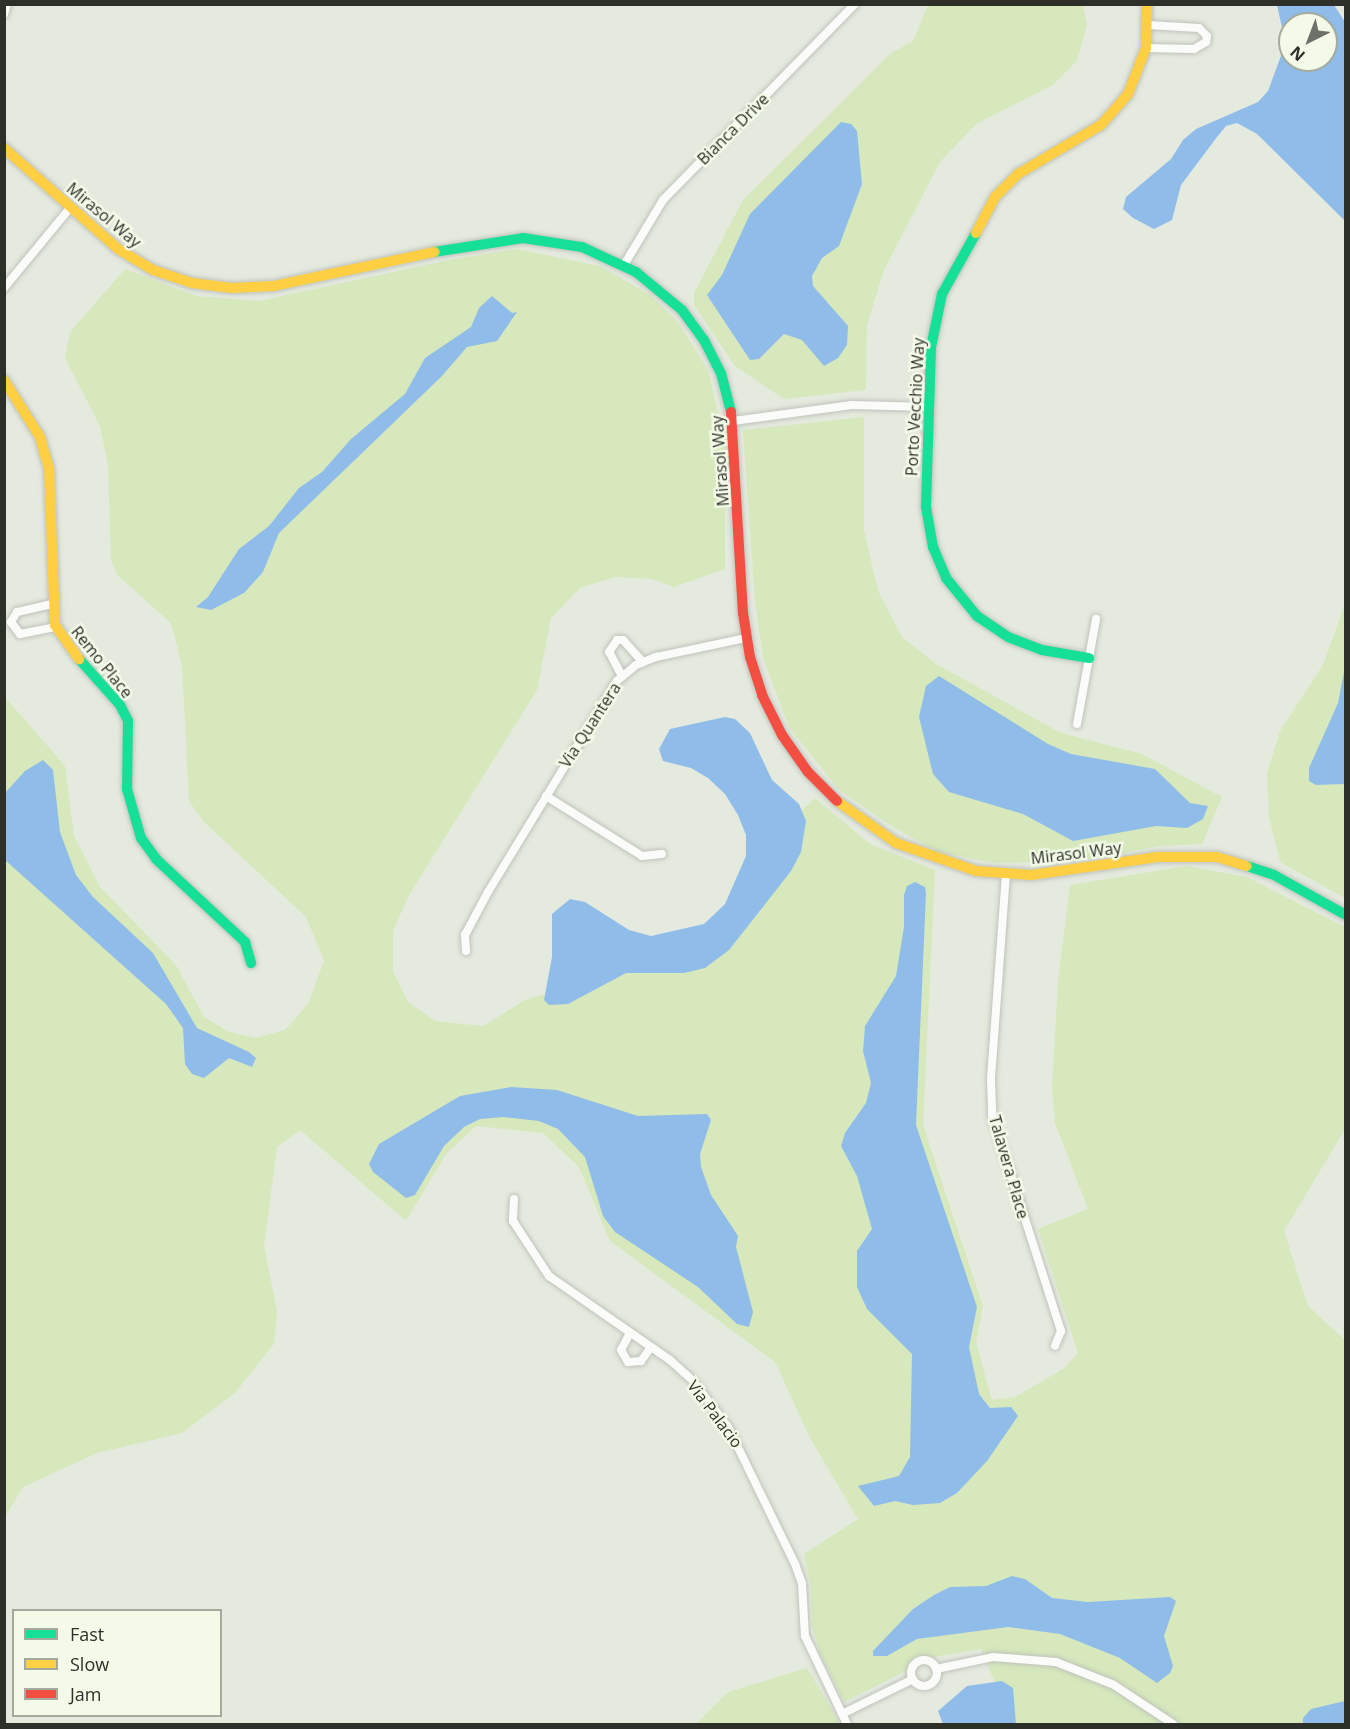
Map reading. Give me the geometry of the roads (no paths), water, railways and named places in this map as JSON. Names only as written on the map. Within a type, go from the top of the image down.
[{"type":"street","points":[[4,14],[7,4]]},
{"type":"street","name":"Bianca Drive","points":[[624,265],[663,200],[855,4]]},
{"type":"street","name":"Porto Vecchio Way","points":[[1089,658],[1042,650],[1008,637],[977,616],[946,578],[933,548],[927,517],[931,347],[942,294],[995,197],[1018,174],[1085,137],[1115,113],[1139,74],[1146,48],[1147,4]]},
{"type":"street","points":[[1146,48],[1194,49],[1206,42],[1207,36],[1199,28],[1148,25]]},
{"type":"street","name":"Mirasol Way","points":[[4,148],[70,208],[136,261],[170,276],[214,287],[273,286],[501,239],[564,243],[624,265],[655,285],[693,325],[721,373],[733,421],[746,638],[762,695],[782,735],[808,772],[843,807],[879,834],[914,852],[957,866],[1006,874],[1055,874],[1176,855],[1217,858],[1274,874],[1346,915]]},
{"type":"street","points":[[4,288],[70,208]]},
{"type":"street","name":"Remo Place","points":[[4,380],[40,438],[49,468],[52,604],[56,627],[66,645],[120,705],[128,721],[128,789],[141,838],[156,858],[245,942],[251,963]]},
{"type":"street","points":[[733,421],[832,406],[929,407]]},
{"type":"street","points":[[52,604],[17,612],[11,622],[20,634],[56,627]]},
{"type":"street","points":[[1077,724],[1096,619]]},
{"type":"street","name":"Via Quantera","points":[[466,951],[465,935],[609,690],[622,676],[643,662],[746,638]]},
{"type":"street","points":[[622,676],[609,652],[617,640],[623,640],[643,662]]},
{"type":"street","points":[[546,796],[642,856],[662,854]]},
{"type":"street","name":"Talavera Place","points":[[1006,874],[991,1079],[992,1116],[1061,1331],[1055,1346]]},
{"type":"street","name":"Via Palacio","points":[[514,1199],[513,1221],[549,1276],[651,1347],[693,1381],[743,1451],[795,1564],[802,1583],[805,1636],[847,1725]]},
{"type":"street","points":[[630,1333],[621,1350],[628,1362],[641,1361],[651,1347]]},
{"type":"street","points":[[936,1669],[993,1657],[1056,1662],[1114,1685],[1173,1725]]},
{"type":"street","points":[[927,1661],[936,1669],[936,1677],[927,1686],[913,1679],[912,1671],[919,1662],[927,1661]]},
{"type":"street","points":[[842,1714],[913,1679]]},
{"type":"water","points":[[1277,5],[1334,5],[1345,22],[1345,221],[1257,134],[1237,123],[1226,126],[1181,185],[1172,220],[1154,229],[1133,218],[1123,209],[1126,197],[1171,159],[1183,140],[1196,129],[1258,102],[1268,91],[1278,64],[1278,72],[1338,72],[1338,12],[1279,12]]},
{"type":"water","points":[[841,122],[851,124],[857,131],[862,184],[839,246],[822,258],[812,276],[813,286],[848,326],[847,345],[838,358],[824,366],[802,340],[784,334],[759,359],[750,360],[707,295],[722,275],[750,214]]},
{"type":"water","points":[[492,296],[512,313],[517,312],[497,341],[467,347],[442,376],[279,533],[263,572],[244,593],[211,610],[196,607],[208,597],[239,549],[269,526],[299,488],[322,472],[351,439],[405,394],[425,358],[471,327],[479,308]]},
{"type":"water","points":[[1345,667],[1345,784],[1316,785],[1309,781],[1309,768],[1338,703]]},
{"type":"water","points":[[939,676],[1048,744],[1071,754],[1155,769],[1190,803],[1208,806],[1203,819],[1187,828],[1156,826],[1073,841],[1023,814],[949,792],[933,774],[919,717],[926,686]]},
{"type":"water","points":[[725,717],[735,719],[750,733],[772,780],[799,804],[806,821],[801,852],[791,871],[729,950],[705,968],[684,973],[626,973],[568,1004],[549,1005],[544,1000],[552,957],[552,914],[570,899],[585,902],[629,930],[651,936],[704,924],[725,904],[746,856],[746,835],[738,815],[725,794],[708,778],[691,768],[663,761],[659,749],[670,729]]},
{"type":"water","points":[[43,760],[53,770],[60,832],[76,875],[93,897],[153,953],[197,1028],[249,1052],[256,1058],[252,1067],[229,1058],[204,1078],[192,1074],[185,1064],[183,1028],[166,1004],[5,860],[5,793],[25,771]]},
{"type":"water","points":[[915,882],[925,887],[926,893],[916,1125],[977,1307],[969,1347],[979,1394],[990,1408],[1011,1407],[1018,1416],[987,1461],[957,1493],[940,1503],[913,1505],[895,1501],[874,1506],[858,1486],[899,1476],[910,1457],[912,1354],[867,1309],[857,1287],[857,1251],[872,1229],[857,1176],[841,1146],[845,1133],[866,1103],[871,1083],[863,1051],[865,1026],[896,976],[904,927],[904,895],[907,886]]},
{"type":"water","points":[[511,1087],[557,1090],[638,1116],[707,1114],[711,1120],[700,1154],[701,1167],[711,1195],[738,1236],[736,1247],[753,1312],[749,1327],[737,1324],[698,1287],[615,1232],[603,1216],[585,1157],[558,1129],[539,1121],[503,1117],[480,1119],[464,1127],[444,1146],[415,1195],[406,1198],[373,1172],[369,1164],[379,1144],[460,1096]]},
{"type":"water","points":[[1012,1576],[1025,1579],[1052,1598],[1088,1602],[1170,1597],[1176,1601],[1164,1636],[1173,1666],[1170,1673],[1157,1683],[1120,1658],[1060,1634],[1008,1627],[917,1639],[887,1656],[873,1656],[873,1651],[913,1609],[934,1595],[950,1587],[986,1586]]},
{"type":"water","points":[[1002,1681],[1013,1688],[1016,1724],[943,1724],[938,1711],[967,1686]]},
{"type":"water","points":[[1345,1701],[1345,1724],[1303,1724],[1303,1718],[1311,1709]]}]
